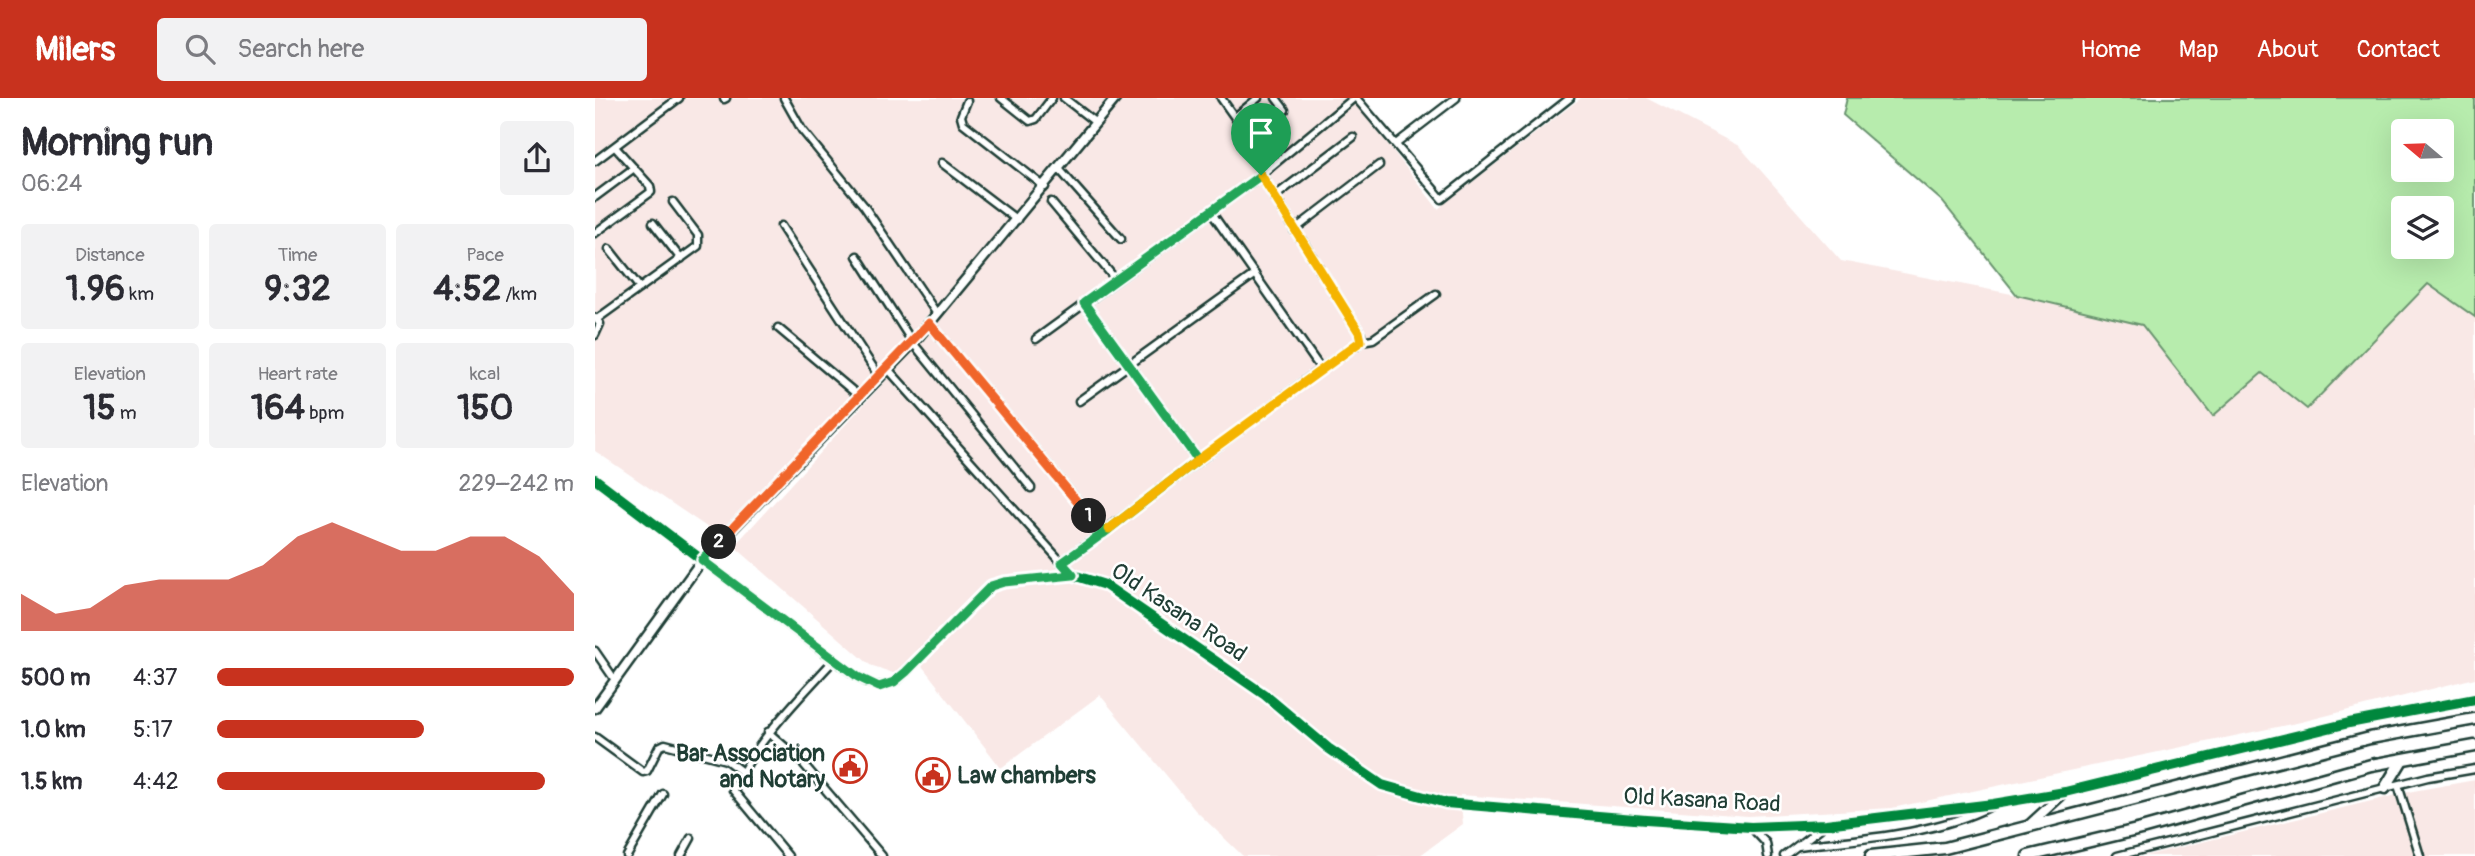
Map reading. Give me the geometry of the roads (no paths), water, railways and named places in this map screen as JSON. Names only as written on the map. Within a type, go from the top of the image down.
[{"type":"main road","points":[[1871,856],[1945,848],[2369,738],[2475,719]]},
{"type":"main road","points":[[2028,856],[2141,829],[2371,765],[2475,746]]},
{"type":"main road","points":[[2385,789],[2402,760]]},
{"type":"street","points":[[595,161],[679,98]]},
{"type":"street","points":[[784,98],[802,130],[844,178],[937,314]]},
{"type":"street","points":[[1001,98],[1030,121],[1038,116],[1052,98]]},
{"type":"street","points":[[1064,98],[1095,123]]},
{"type":"street","points":[[595,708],[702,560],[913,342],[1060,170],[1117,98]]},
{"type":"street","points":[[1221,98],[1270,167]]},
{"type":"street","points":[[1235,117],[1258,98]]},
{"type":"street","points":[[1276,98],[1285,110]]},
{"type":"street","points":[[1036,339],[1261,175],[1355,98],[1442,199],[1570,98]]},
{"type":"street","points":[[1396,144],[1456,98]]},
{"type":"street","points":[[967,101],[961,116],[963,122],[1045,187]]},
{"type":"street","points":[[1274,197],[1353,137]]},
{"type":"street","points":[[595,233],[652,192],[650,186],[615,147]]},
{"type":"street","points":[[942,163],[1017,220]]},
{"type":"street","points":[[1294,230],[1379,165]]},
{"type":"street","points":[[595,197],[634,168]]},
{"type":"street","points":[[1060,170],[1121,239]]},
{"type":"street","points":[[1261,175],[1359,332],[1361,341]]},
{"type":"street","points":[[595,335],[600,324],[596,318],[695,250],[700,241],[673,202]]},
{"type":"street","points":[[1051,202],[1116,280]]},
{"type":"street","points":[[1211,212],[1321,369]]},
{"type":"street","points":[[653,223],[681,259]]},
{"type":"street","points":[[781,226],[880,377]]},
{"type":"street","points":[[609,249],[640,288]]},
{"type":"street","points":[[857,256],[913,342],[1031,488]]},
{"type":"street","points":[[1079,401],[1128,363],[1255,274]]},
{"type":"street","points":[[1062,563],[1321,369],[1361,341],[1376,337],[1436,294]]},
{"type":"street","points":[[1084,303],[1198,460]]},
{"type":"street","points":[[929,323],[1104,533]]},
{"type":"street","points":[[778,328],[860,397]]},
{"type":"street","points":[[888,369],[1073,575]]},
{"type":"street","name":"Old Kasana Road","points":[[595,479],[864,681],[883,687],[906,672],[991,586],[1004,582],[1073,575],[1105,585],[1144,610],[1265,695],[1328,748],[1382,785],[1446,803],[1751,827],[1826,824],[1993,804],[2065,792],[2349,723],[2475,699]]},
{"type":"street","points":[[595,651],[615,680]]},
{"type":"street","points":[[788,856],[733,793],[744,763],[768,732],[834,660]]},
{"type":"street","points":[[768,732],[801,761],[882,856]]},
{"type":"street","points":[[595,737],[643,772],[647,771],[659,747],[665,744],[726,760],[742,772]]},
{"type":"street","points":[[2117,856],[2398,785],[2475,769]]},
{"type":"street","points":[[2398,785],[2420,856]]},
{"type":"street","points":[[2025,828],[2065,792]]},
{"type":"street","points":[[627,856],[663,794]]},
{"type":"street","points":[[1798,846],[1893,834],[1966,815],[1993,804]]},
{"type":"street","points":[[1784,856],[1826,824]]},
{"type":"street","points":[[1751,827],[1766,843],[1768,856]]},
{"type":"street","points":[[681,856],[691,838]]},
{"type":"place","name":"Bar Association and Notary","points":[[850,766]]},
{"type":"place","name":"Law chambers","points":[[933,775]]}]
